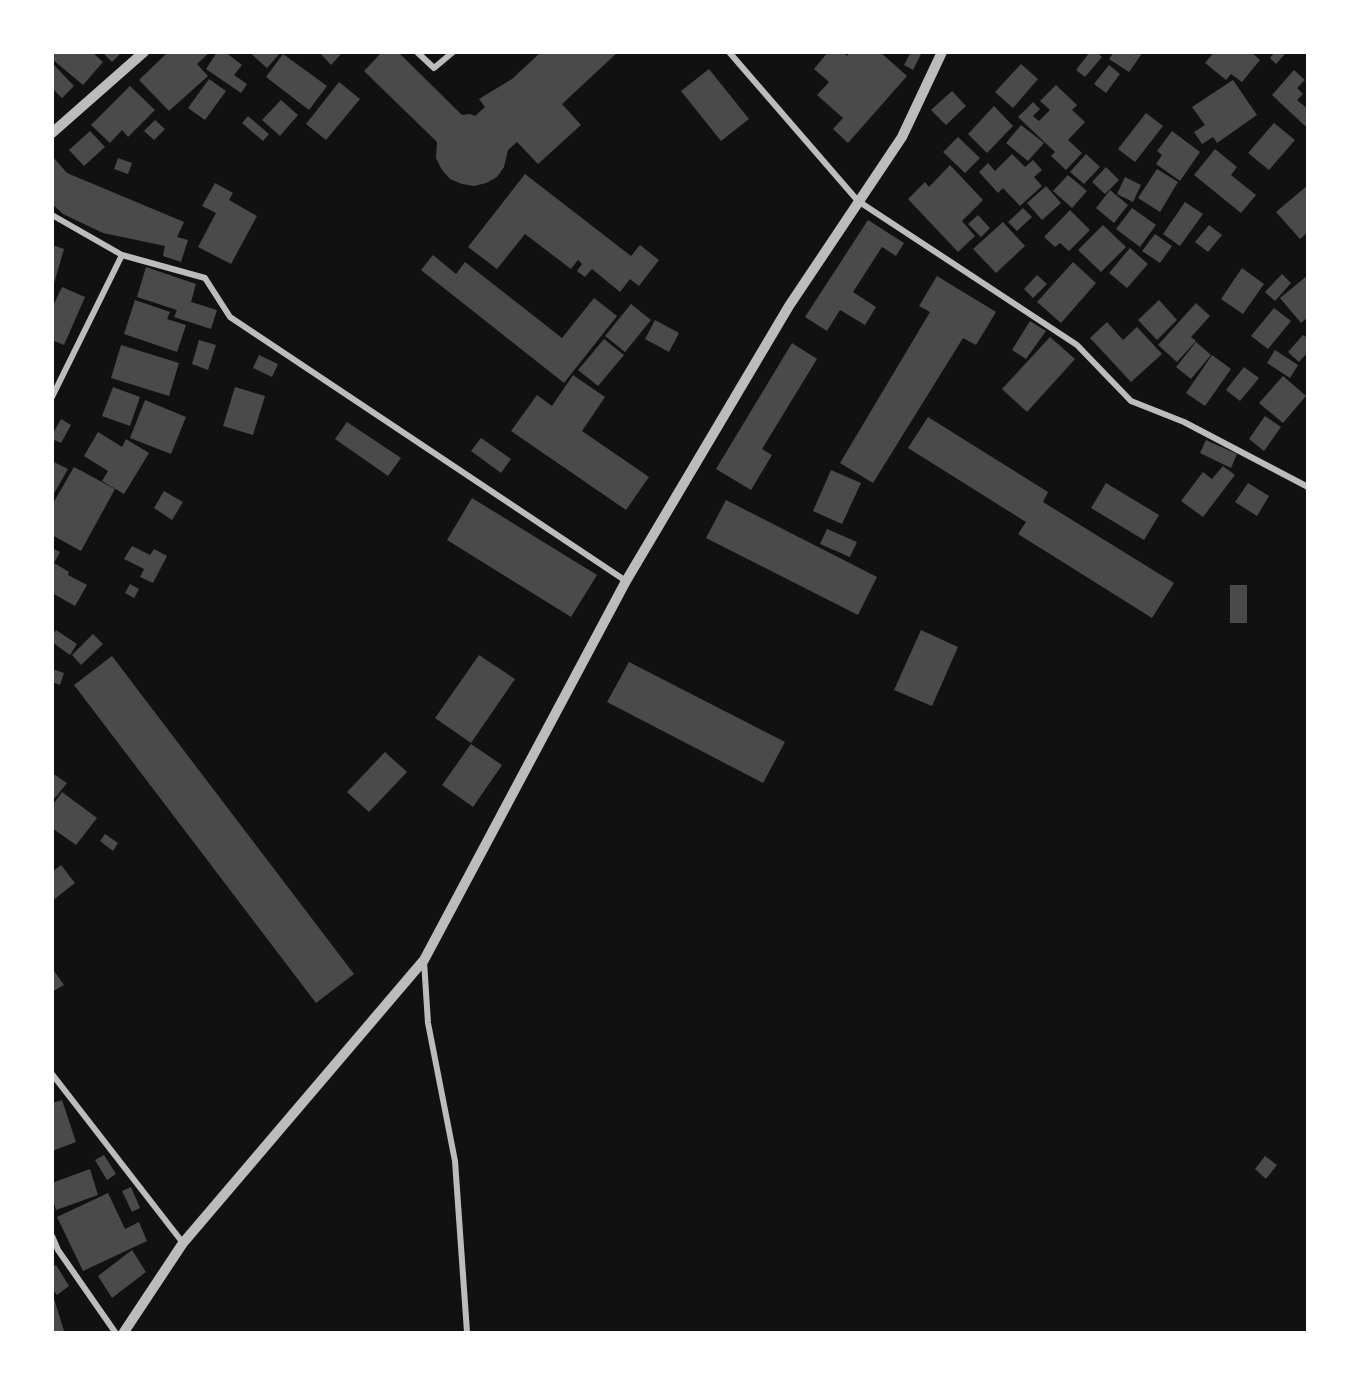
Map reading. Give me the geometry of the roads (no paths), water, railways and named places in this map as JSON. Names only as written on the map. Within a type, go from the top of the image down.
[{"type":"street","points":[[52,133],[144,52]]},
{"type":"street","points":[[417,52],[434,68],[453,52]]},
{"type":"street","points":[[729,52],[858,201],[1077,345],[1131,401],[1184,422],[1308,487]]},
{"type":"street","points":[[124,1332],[183,1243],[424,960],[626,581],[789,306],[902,137],[942,52]]},
{"type":"street","points":[[52,215],[122,255],[205,278],[230,317],[626,581]]},
{"type":"street","points":[[52,397],[122,255]]},
{"type":"street","points":[[424,960],[428,1023],[455,1161],[467,1332]]},
{"type":"street","points":[[52,1074],[183,1243]]},
{"type":"street","points":[[52,1236],[58,1250],[115,1332]]}]
